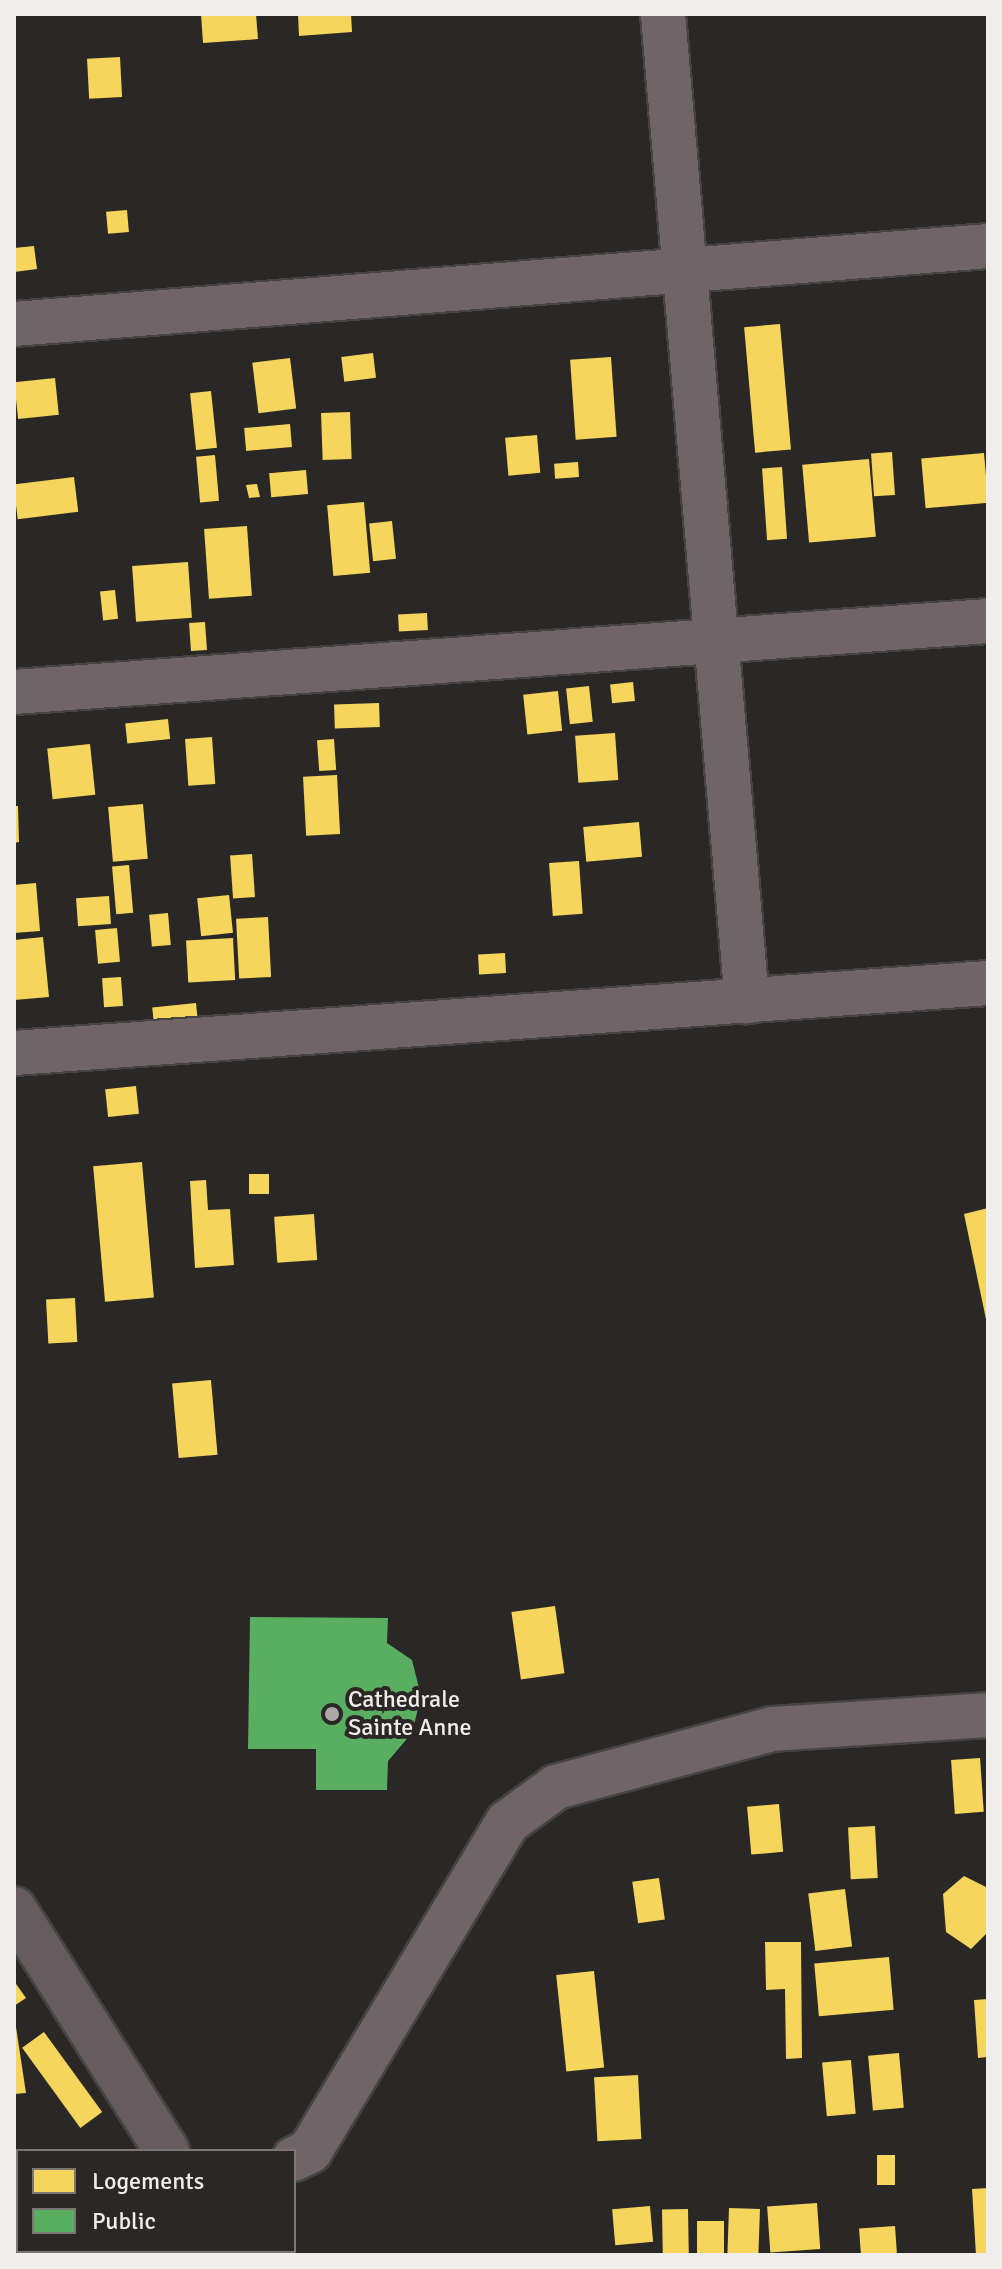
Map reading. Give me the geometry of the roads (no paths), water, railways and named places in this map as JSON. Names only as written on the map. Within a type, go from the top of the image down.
[{"type":"main road","points":[[14,1909],[166,2149]]},
{"type":"street","points":[[663,14],[747,1001]]},
{"type":"street","points":[[14,324],[684,274],[988,246]]},
{"type":"street","points":[[14,692],[716,638],[988,621]]},
{"type":"street","points":[[14,1053],[988,983]]},
{"type":"street","points":[[296,2158],[310,2151],[508,1822],[556,1787],[772,1729],[988,1715]]},
{"type":"place","name":"Cathedrale Sainte Anne","points":[[332,1714]]}]
